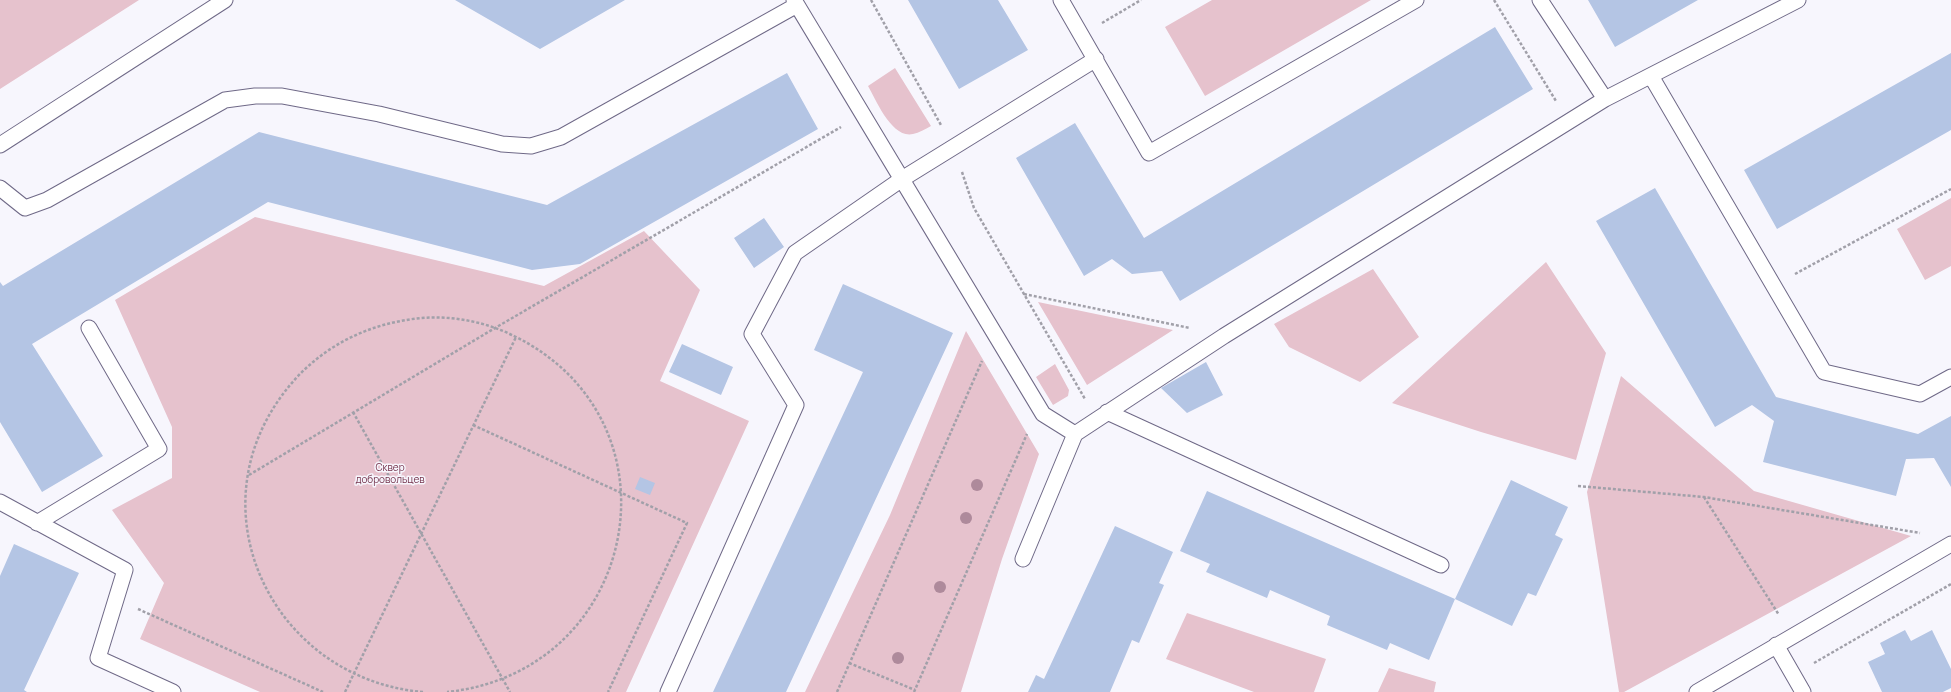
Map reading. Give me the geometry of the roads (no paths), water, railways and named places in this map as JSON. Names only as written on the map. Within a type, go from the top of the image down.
[{"type":"lane","points":[[0,145],[225,0]]},
{"type":"lane","points":[[1062,0],[1149,153],[1416,0]]},
{"type":"lane","points":[[1540,0],[1605,99]]},
{"type":"lane","points":[[1023,559],[1075,434],[1101,415],[1224,336],[1605,99],[1792,1]]},
{"type":"lane","points":[[0,188],[25,208],[47,200],[225,100],[255,96],[282,96],[379,114],[502,144],[531,146],[561,137],[796,3],[1039,408],[1043,414],[1075,434]]},
{"type":"lane","points":[[668,692],[796,405],[752,334],[795,253],[902,179],[1096,60]]},
{"type":"lane","points":[[1651,76],[1824,372],[1920,394],[1951,377]]},
{"type":"lane","points":[[37,523],[160,449],[89,328]]},
{"type":"lane","points":[[1101,415],[1441,565]]},
{"type":"lane","points":[[0,502],[124,570],[98,658],[173,692]]},
{"type":"lane","points":[[1697,692],[1951,544]]},
{"type":"lane","points":[[1776,645],[1803,692]]},
{"type":"park label","name":"Сквер добровольцев","points":[[390,474]]}]
